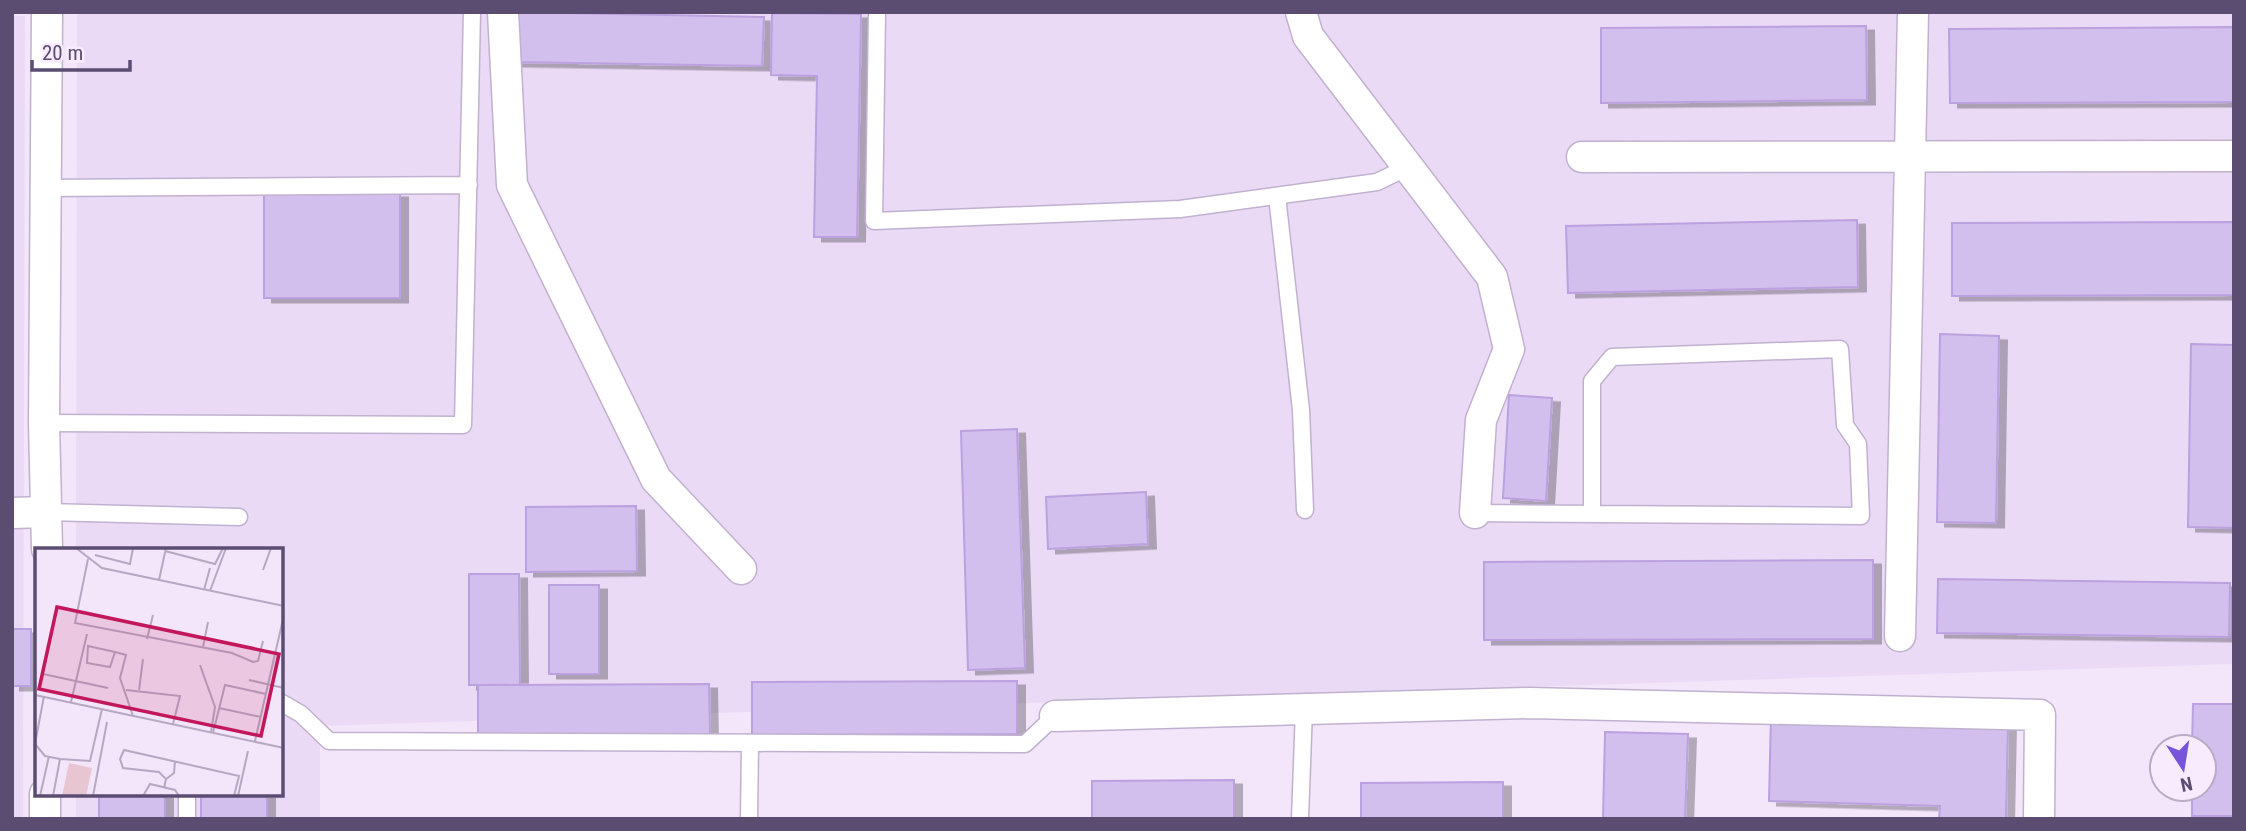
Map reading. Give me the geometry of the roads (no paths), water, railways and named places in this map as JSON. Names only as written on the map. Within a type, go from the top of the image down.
[{"type":"street","points":[[47,12],[44,423],[47,548]]},
{"type":"street","points":[[503,12],[512,185],[656,479],[741,569]]},
{"type":"street","points":[[1301,12],[1308,36],[1492,278],[1509,349],[1481,420],[1475,513]]},
{"type":"street","points":[[1900,636],[1913,12]]},
{"type":"street","points":[[1582,157],[2234,156]]},
{"type":"street","points":[[12,513],[47,512]]},
{"type":"street","points":[[1055,716],[1530,703],[2040,715],[2039,819]]},
{"type":"street","points":[[45,796],[45,819]]},
{"type":"lane","points":[[44,423],[463,425],[472,12]]},
{"type":"lane","points":[[877,12],[874,221],[1180,209],[1377,182],[1408,167]]},
{"type":"lane","points":[[46,188],[469,185]]},
{"type":"lane","points":[[1277,195],[1301,410],[1305,510]]},
{"type":"lane","points":[[1475,513],[1592,514],[1861,516],[1858,444],[1845,425],[1840,348],[1612,358],[1592,381],[1592,514]]},
{"type":"lane","points":[[47,512],[239,517]]},
{"type":"lane","points":[[284,704],[302,714],[329,741],[1025,744],[1055,716]]},
{"type":"lane","points":[[1300,819],[1304,709]]},
{"type":"lane","points":[[749,819],[750,744]]},
{"type":"lane","points":[[187,796],[187,819]]}]
